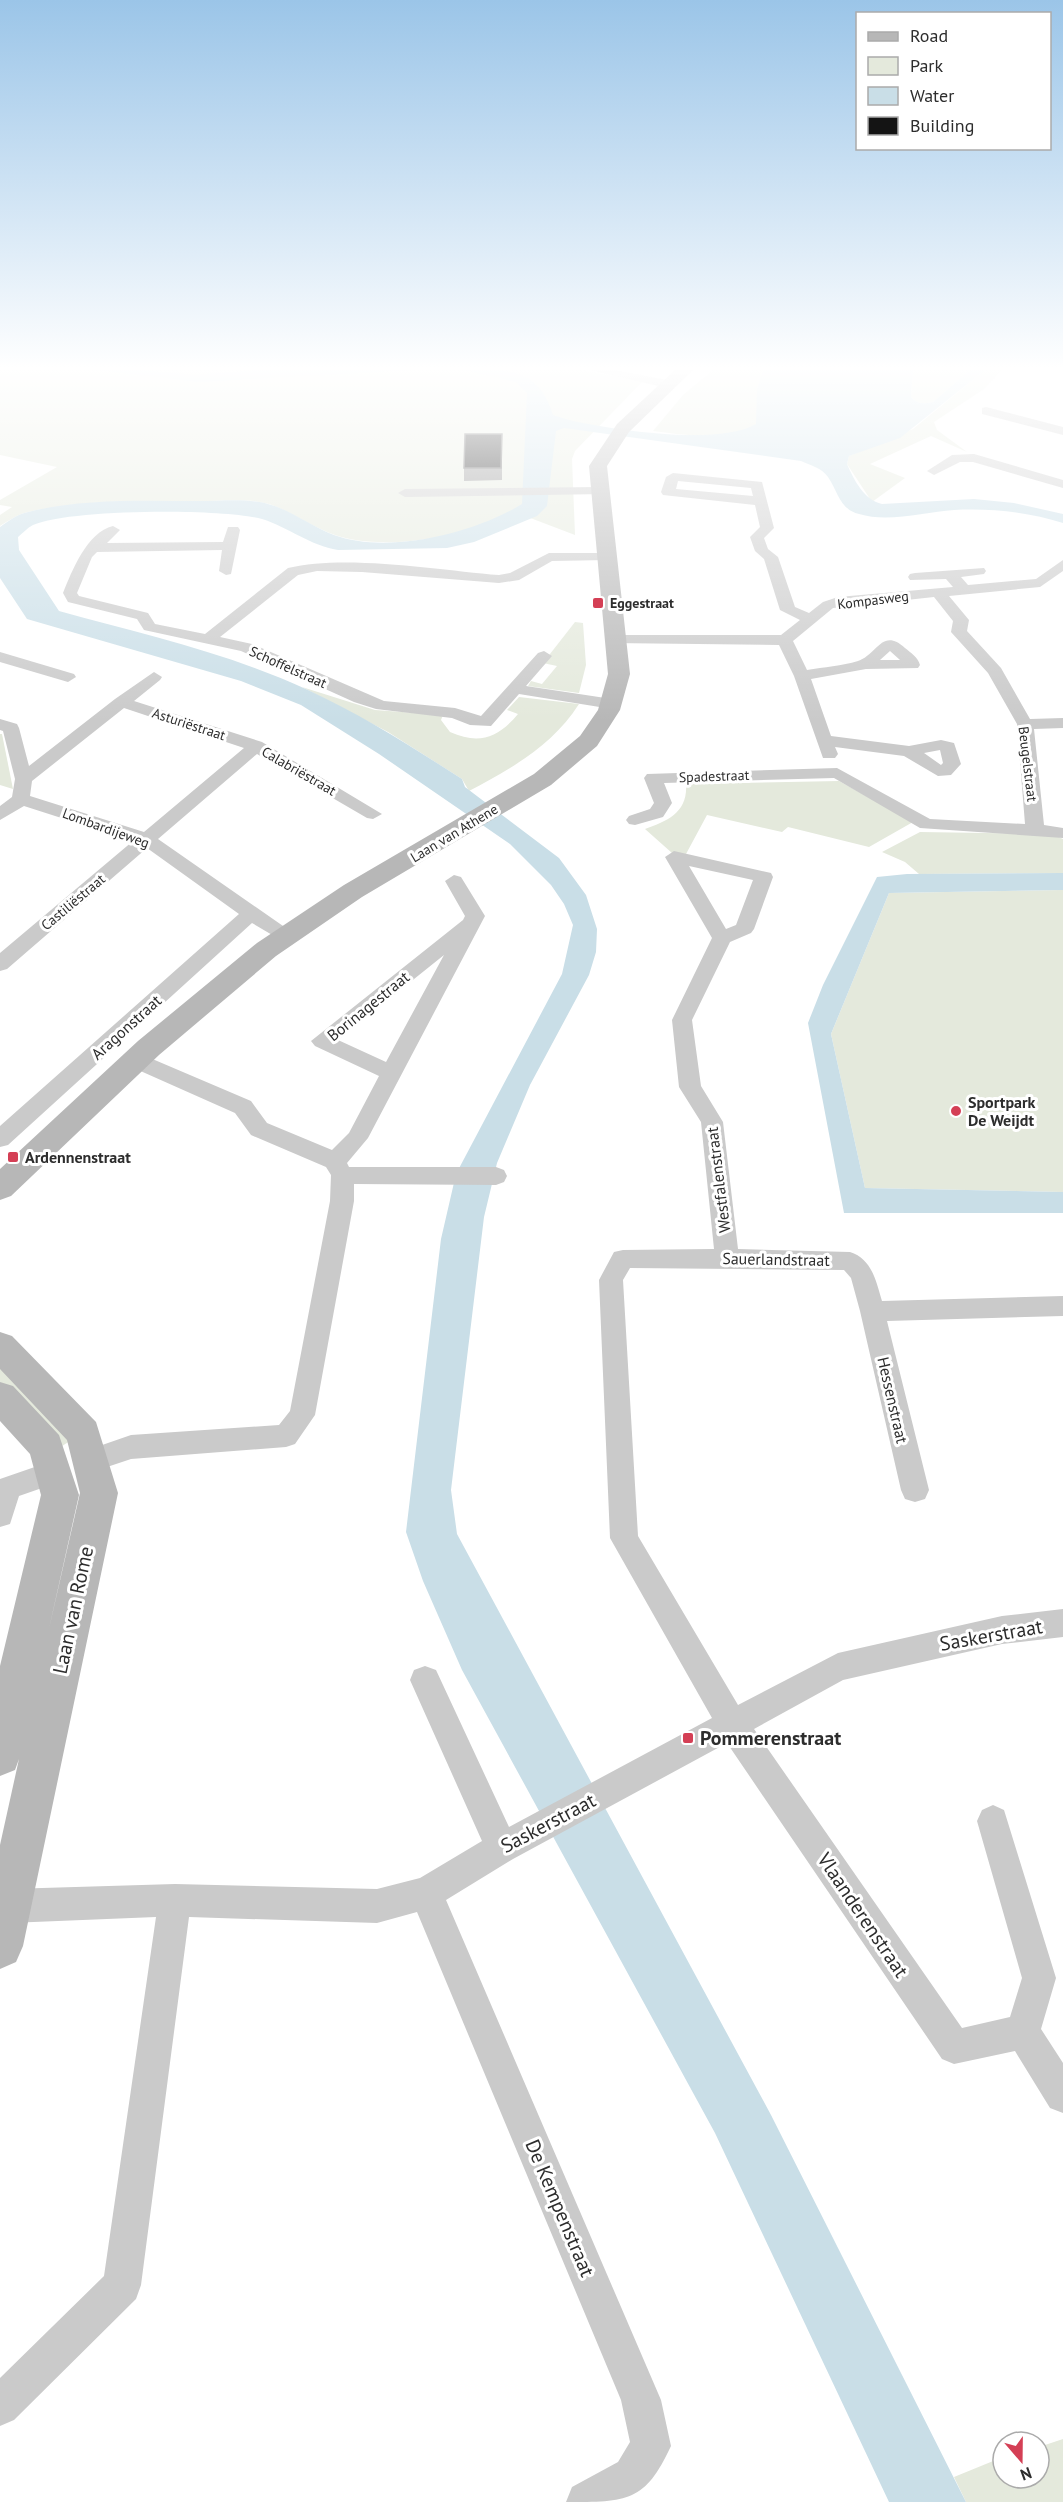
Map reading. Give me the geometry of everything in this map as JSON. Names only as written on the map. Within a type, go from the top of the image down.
[{"type":"street","name":"Laan van Athene","points":[[0,1188],[135,1060],[222,984],[286,935],[469,824],[571,758],[597,731],[612,704],[619,674],[600,487]]},
{"type":"street","points":[[670,487],[668,492],[760,501]]},
{"type":"street","points":[[757,487],[767,528],[757,537],[762,551],[771,557],[788,610],[810,618]]},
{"type":"street","points":[[405,493],[600,491]]},
{"type":"street","name":"Schoffelstraat","points":[[113,530],[86,555],[70,593],[73,599],[143,616],[149,627],[246,647],[360,699],[382,706],[455,713],[475,722],[489,719],[544,656]]},
{"type":"street","points":[[226,571],[230,555],[228,546],[233,530]]},
{"type":"street","points":[[92,548],[228,546]]},
{"type":"street","points":[[208,639],[293,571],[317,567],[362,568],[499,579],[514,577],[549,557],[607,556]]},
{"type":"street","name":"Kompasweg","points":[[785,640],[828,605],[838,602],[1040,584],[1062,566]]},
{"type":"street","points":[[915,577],[979,571]]},
{"type":"street","points":[[950,574],[963,590]]},
{"type":"street","name":"Beugelstraat","points":[[937,592],[961,620],[959,632],[995,671],[1024,724],[1035,830]]},
{"type":"street","points":[[616,640],[785,640],[802,676],[837,773],[926,824],[1063,833]]},
{"type":"street","points":[[0,672],[7,659],[68,677]]},
{"type":"street","points":[[802,676],[866,664]]},
{"type":"street","name":"Asturiëstraat","points":[[24,779],[154,677]]},
{"type":"street","points":[[516,689],[612,704]]},
{"type":"street","name":"Asturiëstraat","points":[[121,702],[256,746]]},
{"type":"street","points":[[1024,724],[1063,723]]},
{"type":"street","points":[[0,724],[10,728],[24,779],[21,799],[0,815]]},
{"type":"street","points":[[824,740],[909,751]]},
{"type":"street","name":"Calabriëstraat","points":[[146,839],[256,746],[373,814]]},
{"type":"street","name":"Spadestraat","points":[[635,820],[657,813],[663,803],[654,778],[837,773]]},
{"type":"street","name":"Lombardijeweg","points":[[21,799],[146,839],[251,914],[286,935]]},
{"type":"street","name":"Castiliëstraat","points":[[0,964],[146,839]]},
{"type":"street","points":[[674,857],[764,877],[744,929],[722,939],[674,857]]},
{"type":"street","points":[[454,881],[475,916],[470,924]]},
{"type":"street","name":"Aragonstraat","points":[[0,1139],[251,914]]},
{"type":"street","name":"Borinagestraat","points":[[391,1073],[322,1041],[470,924]]},
{"type":"street","name":"Borinagestraat","points":[[339,1168],[470,924]]},
{"type":"street","name":"Westfalenstraat","points":[[722,939],[681,1020],[690,1087],[712,1122],[727,1258]]},
{"type":"street","points":[[135,1060],[243,1107],[259,1129],[339,1168],[453,1176],[496,1176]]},
{"type":"street","points":[[0,1515],[7,1488],[132,1447],[286,1436],[302,1415],[342,1201],[339,1168]]},
{"type":"street","name":"Sauerlandstraat","points":[[732,1724],[624,1538],[611,1280],[623,1259],[727,1258],[850,1261],[862,1274],[872,1311]]},
{"type":"street","points":[[872,1311],[1063,1306]]},
{"type":"street","name":"Hessenstraat","points":[[872,1311],[915,1490]]},
{"type":"street","name":"Laan van Rome","points":[[0,1346],[83,1433],[92,1460],[99,1498],[3,1919]]},
{"type":"street","name":"Laan van Rome","points":[[0,1397],[46,1446],[60,1495],[0,1755]]},
{"type":"street","name":"Saskerstraat","points":[[3,1919],[176,1900],[377,1906],[426,1893],[512,1843],[838,1668],[1002,1630],[1063,1623]]},
{"type":"street","points":[[425,1680],[512,1843]]},
{"type":"street","name":"Vlaanderenstraat","points":[[732,1724],[954,2047],[1023,2032]]},
{"type":"street","points":[[993,1821],[1039,1978],[1023,2032],[1063,2095]]},
{"type":"street","name":"De Kempenstraat","points":[[426,1893],[641,2400],[651,2446],[632,2476],[587,2502]]},
{"type":"street","points":[[0,2406],[122,2285],[176,1900]]},
{"type":"green space","points":[[23,487],[573,487],[575,535],[512,511],[494,520],[450,535],[401,542],[355,540],[318,528],[269,504],[244,500],[136,501],[71,505],[24,513],[0,526],[0,515],[12,507],[0,505],[0,500]]},
{"type":"green space","points":[[862,487],[893,487],[872,502]]},
{"type":"green space","points":[[575,622],[583,623],[586,665],[579,693],[528,686],[531,681],[542,684],[557,666],[543,663]]},
{"type":"green space","points":[[302,687],[375,710],[443,715],[441,720],[450,732],[470,738],[487,737],[503,729],[518,714],[507,710],[519,697],[579,704],[544,744],[501,774],[469,791],[462,779],[388,732]]},
{"type":"green space","points":[[0,734],[2,734],[13,789],[0,785]]},
{"type":"green space","points":[[839,781],[913,822],[869,847],[788,827],[782,832],[707,815],[686,854],[672,853],[645,829],[675,814],[684,802],[686,784]]},
{"type":"green space","points":[[920,832],[1052,834],[1063,839],[1063,873],[919,874],[905,862],[882,852]]},
{"type":"green space","name":"Sportpark De Weijdt","points":[[1063,890],[1063,1192],[865,1188],[831,1034],[889,893]]},
{"type":"green space","points":[[0,1357],[70,1441],[62,1446],[0,1387]]},
{"type":"green space","points":[[1063,2439],[1063,2502],[966,2502],[954,2477],[991,2462],[991,2490],[1051,2490],[1051,2443]]},
{"type":"water","points":[[523,487],[549,487],[547,506],[537,516],[474,542],[447,548],[338,550],[318,545],[262,519],[242,515],[146,512],[78,516],[33,525],[18,537],[19,550],[59,611],[185,645],[247,665],[308,690],[406,743],[462,779],[465,787],[559,858],[586,895],[597,929],[596,952],[589,975],[530,1085],[497,1163],[484,1217],[451,1490],[457,1534],[771,2115],[966,2502],[889,2502],[715,2133],[462,1670],[423,1581],[406,1532],[441,1239],[456,1174],[562,974],[573,925],[564,904],[551,885],[510,844],[379,754],[301,705],[241,681],[27,619],[0,578],[0,527],[24,513],[70,504],[135,501],[260,502],[293,514],[334,535],[356,541],[380,543],[405,542],[456,532],[480,524],[522,504]]},
{"type":"water","points":[[834,487],[859,487],[870,498],[882,504],[974,499],[1014,503],[1063,514],[1063,523],[1023,514],[981,510],[954,510],[894,517],[870,516],[852,512],[840,499]]},
{"type":"water","points":[[1063,873],[1063,890],[889,893],[831,1034],[865,1188],[1063,1192],[1063,1213],[844,1213],[808,1023],[823,985],[877,877],[907,874]]},
{"type":"place","name":"Eggestraat","points":[[598,603]]},
{"type":"place","name":"Sportpark De Weijdt","points":[[956,1111]]},
{"type":"place","name":"Ardennenstraat","points":[[13,1157]]},
{"type":"place","name":"Pommerenstraat","points":[[688,1738]]}]
